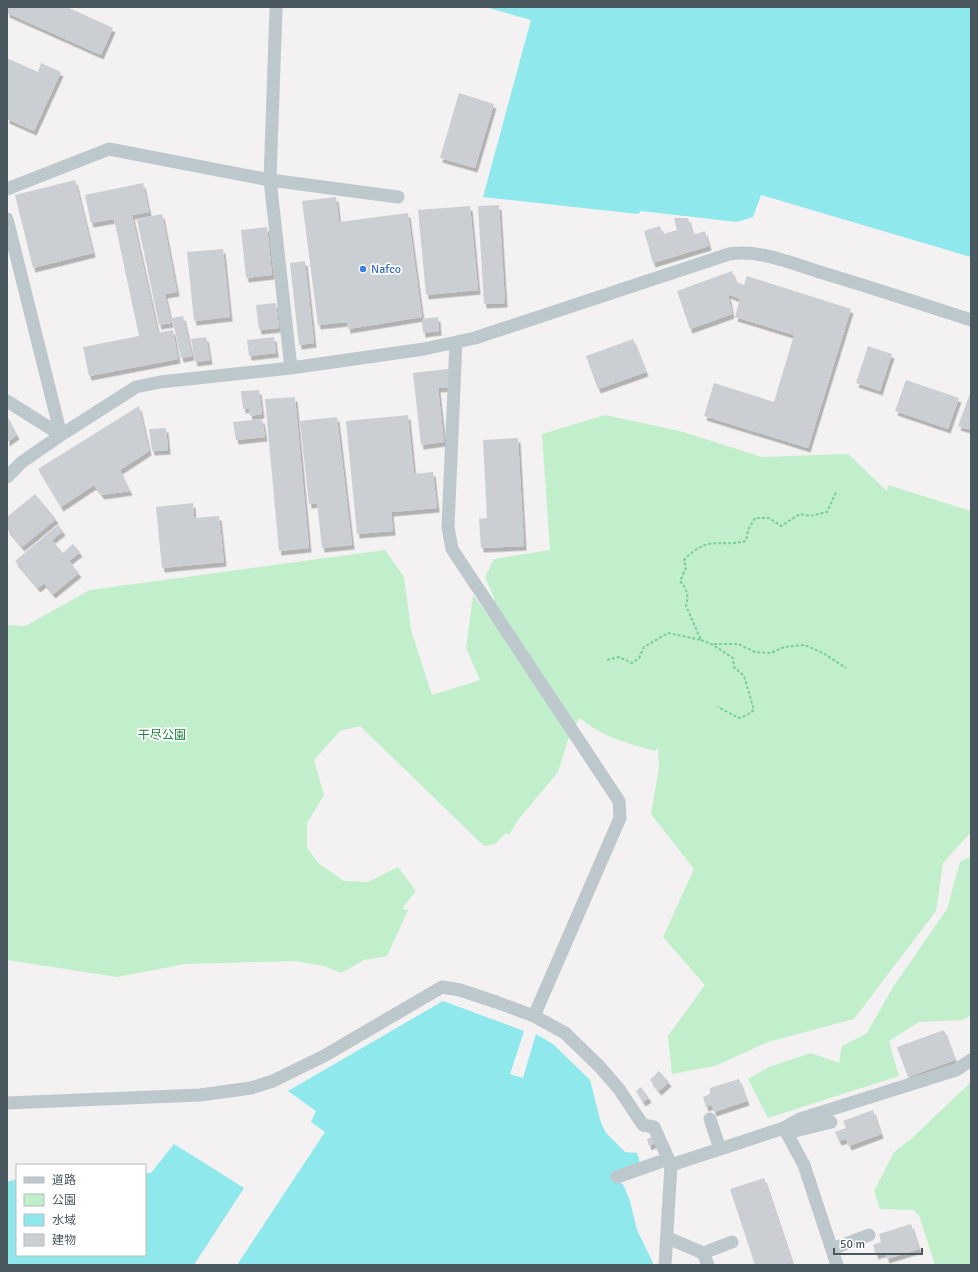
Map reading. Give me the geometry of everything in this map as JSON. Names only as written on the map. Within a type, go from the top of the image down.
[{"type":"street","points":[[276,9],[270,180],[291,368]]},
{"type":"street","points":[[7,190],[109,149],[270,180],[398,196]]},
{"type":"street","points":[[7,219],[61,434]]},
{"type":"street","points":[[7,477],[22,462],[61,434],[136,387],[160,382],[291,368],[424,349],[456,342],[520,324],[729,254],[742,252],[769,256],[971,320]]},
{"type":"street","points":[[456,342],[448,527],[452,549],[619,801],[620,818],[534,1016]]},
{"type":"street","points":[[7,401],[61,434]]},
{"type":"street","points":[[7,1103],[200,1095],[251,1088],[273,1081],[324,1056],[442,987],[460,990],[534,1016],[565,1033],[599,1066],[619,1089],[643,1125],[654,1126],[670,1162],[668,1238],[665,1265]]},
{"type":"street","points":[[786,1130],[800,1119],[956,1070],[971,1060]]},
{"type":"street","points":[[710,1119],[720,1149]]},
{"type":"street","points":[[617,1177],[786,1130],[832,1122]]},
{"type":"street","points":[[786,1130],[804,1165],[837,1265]]},
{"type":"street","points":[[832,1249],[869,1235]]},
{"type":"street","points":[[668,1238],[706,1259],[732,1242]]},
{"type":"path","points":[[701,640],[686,606],[689,597],[680,581],[686,568],[684,560],[695,549],[712,542],[736,543],[746,541],[748,530],[755,518],[769,518],[781,526],[800,514],[810,516],[827,512],[836,492]]},
{"type":"path","points":[[607,660],[619,657],[632,663],[639,658],[644,647],[668,633],[714,644],[738,644],[755,652],[771,653],[784,647],[805,645],[823,653],[846,668]]},
{"type":"path","points":[[714,644],[721,651],[733,658],[734,666],[744,676],[754,710],[739,718],[718,707]]},
{"type":"green space","name":"干尽公園","points":[[605,415],[680,431],[762,457],[848,454],[887,491],[888,485],[971,511],[971,832],[943,863],[936,911],[854,1019],[768,1042],[715,1066],[672,1074],[668,1036],[705,985],[663,937],[694,869],[651,814],[659,768],[658,748],[655,751],[615,739],[588,725],[580,718],[570,734],[558,772],[518,820],[509,835],[506,833],[495,844],[484,846],[360,726],[340,731],[314,760],[324,795],[307,823],[307,847],[318,863],[344,881],[368,882],[398,867],[416,891],[404,906],[403,909],[408,910],[387,956],[364,960],[341,973],[324,966],[296,961],[185,964],[117,977],[7,960],[7,625],[25,626],[90,590],[385,550],[404,577],[411,630],[432,695],[480,680],[466,648],[473,595],[494,624],[494,598],[485,577],[494,559],[550,550],[542,434]]},
{"type":"green space","points":[[971,856],[971,1015],[963,1020],[919,1022],[889,1041],[899,1076],[768,1118],[748,1079],[769,1067],[811,1053],[839,1063],[842,1046],[867,1033],[893,987],[947,909],[960,862]]},
{"type":"green space","points":[[971,1082],[971,1265],[935,1265],[919,1215],[913,1210],[880,1209],[874,1191],[894,1152],[911,1139]]},
{"type":"water","points":[[485,7],[971,7],[971,257],[761,195],[753,217],[737,222],[641,211],[638,214],[483,197],[531,20]]},
{"type":"water","points":[[443,1001],[524,1031],[510,1074],[523,1078],[536,1034],[553,1044],[590,1080],[601,1123],[606,1133],[625,1152],[637,1153],[640,1163],[617,1182],[623,1184],[630,1201],[637,1230],[654,1265],[237,1265],[325,1132],[311,1122],[316,1111],[288,1091]]},
{"type":"water","points":[[174,1144],[244,1188],[194,1265],[7,1265],[7,1182],[16,1179],[16,1256],[146,1256],[146,1173],[151,1173]]},
{"type":"building","points":[[7,7],[67,7],[113,28],[101,55],[7,13]]},
{"type":"building","points":[[7,58],[38,72],[41,63],[61,72],[34,131],[7,119]]},
{"type":"building","points":[[459,93],[494,104],[475,168],[440,158]]},
{"type":"building","points":[[75,180],[93,253],[33,268],[15,195]]},
{"type":"building","points":[[143,183],[149,212],[132,215],[158,333],[173,330],[178,359],[89,376],[83,347],[139,336],[114,219],[91,223],[85,195]]},
{"type":"building","name":"Nafco","points":[[336,197],[339,222],[408,213],[422,317],[348,329],[347,322],[318,325],[302,201]]},
{"type":"building","points":[[499,205],[505,303],[484,304],[478,206]]},
{"type":"building","points":[[470,206],[478,290],[426,295],[418,210]]},
{"type":"building","points":[[162,214],[177,292],[165,294],[171,323],[159,325],[137,219]]},
{"type":"building","points":[[674,218],[688,218],[693,235],[705,231],[709,246],[653,263],[644,231],[660,226],[663,234],[677,230]]},
{"type":"building","points":[[267,227],[272,275],[246,278],[241,230]]},
{"type":"building","points":[[223,249],[230,317],[194,321],[187,252]]},
{"type":"building","points":[[305,261],[314,343],[299,345],[290,263]]},
{"type":"building","points":[[732,271],[736,282],[744,285],[747,276],[851,309],[808,448],[704,416],[714,383],[774,402],[794,335],[735,317],[740,299],[728,294],[732,314],[690,329],[677,291]]},
{"type":"building","points":[[276,303],[279,328],[259,330],[256,305]]},
{"type":"building","points":[[183,316],[192,356],[181,358],[172,318]]},
{"type":"building","points":[[438,317],[439,331],[423,333],[422,319]]},
{"type":"building","points":[[206,337],[210,360],[195,362],[191,339]]},
{"type":"building","points":[[274,337],[276,353],[249,356],[247,340]]},
{"type":"building","points":[[633,339],[646,372],[598,389],[586,356]]},
{"type":"building","points":[[868,346],[892,354],[880,391],[856,383]]},
{"type":"building","points":[[448,369],[450,387],[438,388],[444,442],[421,445],[413,373]]},
{"type":"building","points":[[906,380],[959,398],[948,429],[895,411]]},
{"type":"building","points":[[259,390],[262,414],[250,416],[249,408],[243,409],[241,391]]},
{"type":"building","points":[[971,391],[971,430],[958,426]]},
{"type":"building","points":[[295,397],[309,548],[279,551],[265,399]]},
{"type":"building","points":[[139,406],[149,451],[120,470],[130,491],[102,495],[94,485],[61,507],[38,469]]},
{"type":"building","points":[[408,415],[414,474],[433,472],[437,508],[391,512],[393,531],[357,534],[346,421]]},
{"type":"building","points":[[7,416],[17,435],[7,442]]},
{"type":"building","points":[[337,417],[352,545],[322,548],[317,503],[309,504],[300,421]]},
{"type":"building","points":[[262,419],[265,437],[236,440],[233,422]]},
{"type":"building","points":[[166,428],[168,450],[152,451],[149,429]]},
{"type":"building","points":[[518,438],[524,546],[481,548],[479,519],[487,518],[483,440]]},
{"type":"building","points":[[35,494],[56,519],[22,547],[7,529],[7,517]]},
{"type":"building","points":[[193,503],[194,518],[219,516],[224,562],[162,568],[156,507]]},
{"type":"building","points":[[58,525],[63,531],[52,540],[63,553],[73,544],[80,552],[69,561],[79,573],[53,594],[44,583],[38,588],[15,561]]},
{"type":"building","points":[[944,1030],[955,1060],[908,1077],[897,1047]]},
{"type":"building","points":[[659,1071],[669,1082],[659,1091],[650,1080]]},
{"type":"building","points":[[739,1079],[747,1101],[714,1112],[712,1105],[706,1107],[703,1097],[710,1094],[710,1088]]},
{"type":"building","points":[[641,1087],[649,1098],[643,1102],[636,1091]]},
{"type":"building","points":[[873,1110],[881,1134],[849,1146],[846,1139],[839,1141],[835,1132],[846,1128],[843,1121]]},
{"type":"building","points":[[652,1137],[655,1143],[649,1146],[647,1139]]},
{"type":"building","points":[[764,1178],[793,1265],[755,1265],[730,1189]]},
{"type":"building","points":[[911,1224],[919,1249],[887,1259],[885,1252],[876,1255],[873,1245],[881,1242],[879,1234]]},
{"type":"place","name":"Nafco","points":[[363,269]]}]
